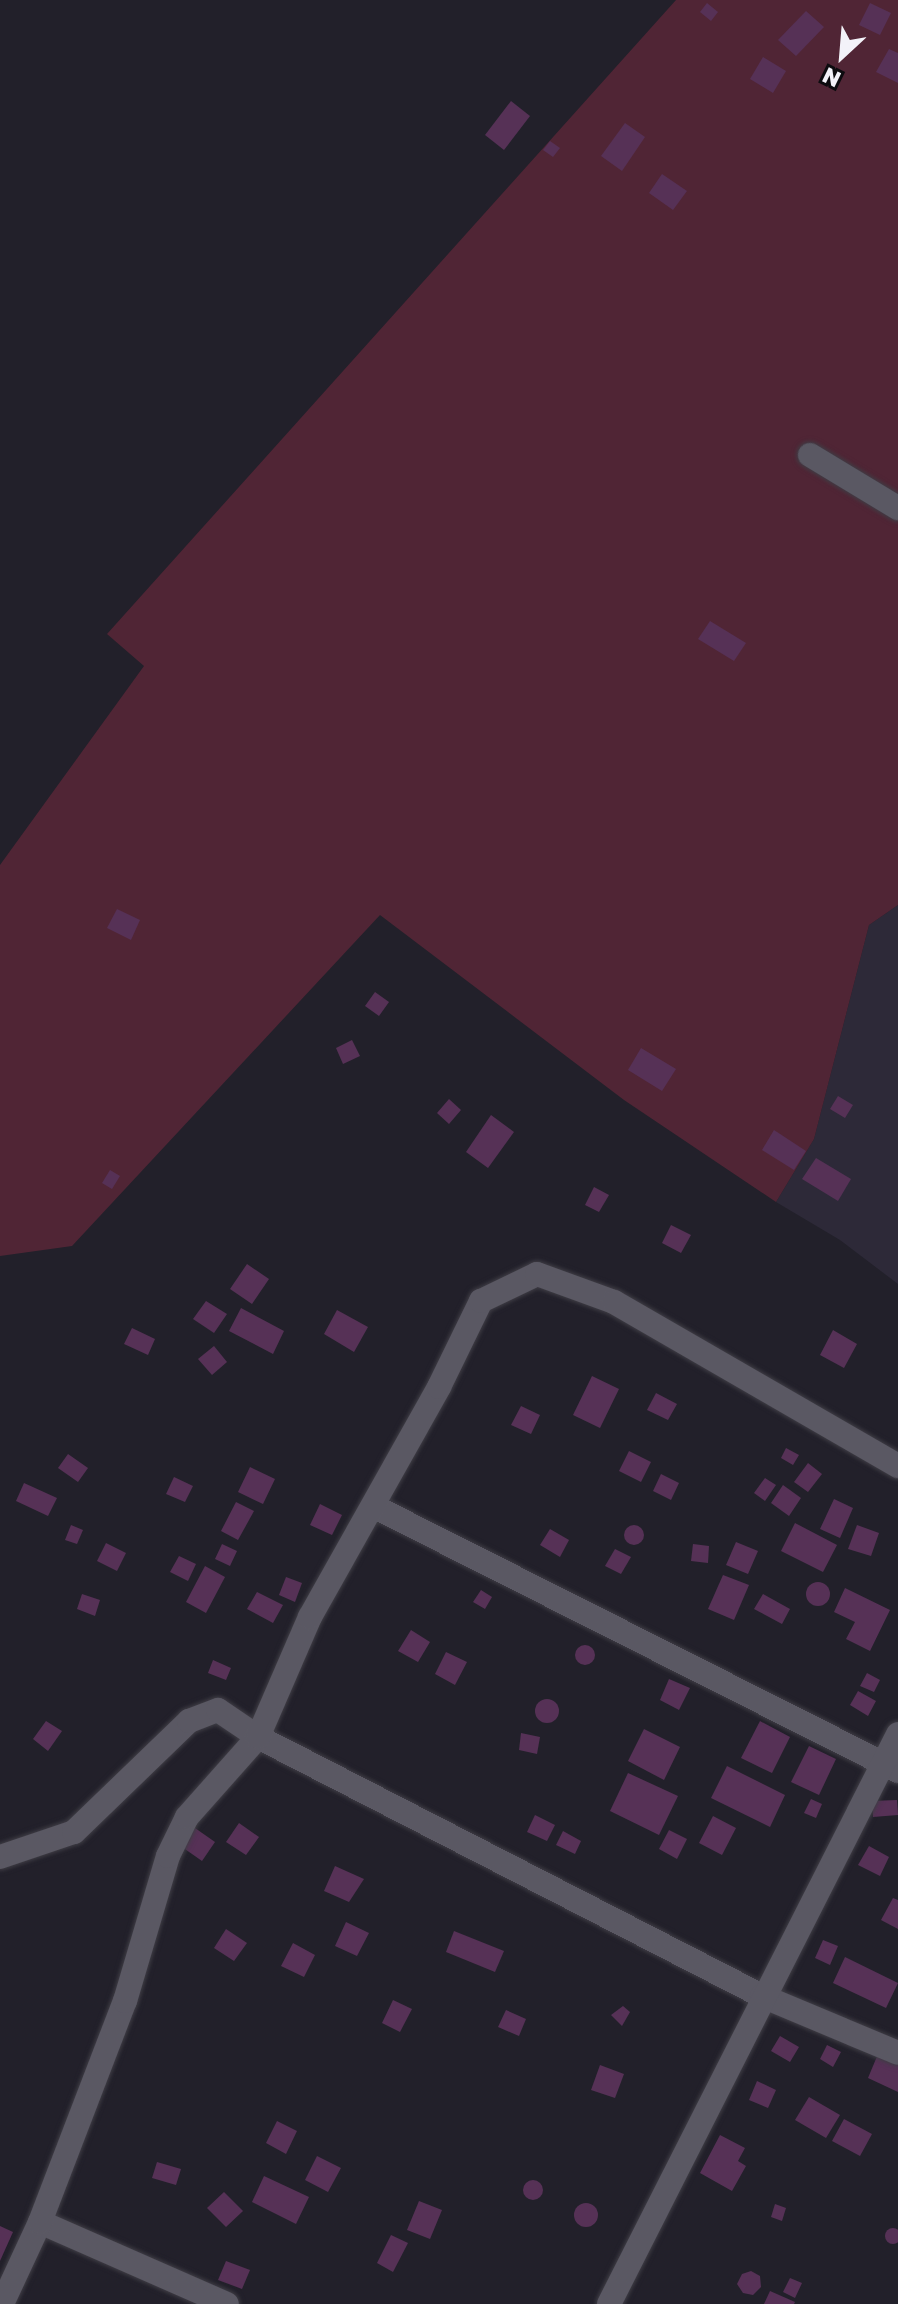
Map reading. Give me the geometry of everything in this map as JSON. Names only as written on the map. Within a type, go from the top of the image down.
[{"type":"street","points":[[810,455],[898,508]]},
{"type":"street","points":[[2,2304],[40,2222],[125,2001],[168,1856],[187,1817],[258,1737],[310,1617],[373,1506],[481,1301],[537,1274],[614,1302],[898,1466]]},
{"type":"street","points":[[373,1506],[890,1767]]},
{"type":"street","points":[[0,1857],[74,1832],[189,1721],[218,1710],[258,1737],[762,1996],[898,2053]]},
{"type":"street","points":[[609,2304],[762,1996],[890,1767],[898,1734]]},
{"type":"street","points":[[40,2222],[227,2304]]},
{"type":"shaded area","points":[[676,0],[898,0],[898,905],[869,925],[814,1139],[776,1202],[624,1100],[380,915],[72,1246],[0,1256],[0,865],[144,666],[107,634]]},
{"type":"shaded area","points":[[898,905],[898,1284],[840,1240],[776,1202],[814,1139],[869,925]]},
{"type":"building","points":[[707,3],[718,12],[711,21],[700,12]]},
{"type":"building","points":[[870,3],[891,13],[880,35],[859,25]]},
{"type":"building","points":[[806,11],[824,27],[796,56],[778,40]]},
{"type":"building","points":[[889,49],[898,53],[898,83],[876,72]]},
{"type":"building","points":[[763,57],[786,71],[773,93],[750,79]]},
{"type":"building","points":[[511,101],[530,116],[504,150],[485,135]]},
{"type":"building","points":[[625,123],[645,137],[622,171],[601,156]]},
{"type":"building","points":[[550,141],[560,148],[553,157],[543,150]]},
{"type":"building","points":[[662,174],[687,191],[673,210],[649,193]]},
{"type":"building","points":[[710,621],[746,643],[734,661],[698,639]]},
{"type":"building","points":[[117,909],[140,920],[131,940],[107,928]]},
{"type":"building","points":[[375,992],[389,1002],[379,1016],[365,1006]]},
{"type":"building","points":[[352,1040],[360,1056],[343,1064],[336,1048]]},
{"type":"building","points":[[641,1048],[676,1069],[662,1091],[628,1070]]},
{"type":"building","points":[[838,1096],[853,1105],[845,1118],[830,1109]]},
{"type":"building","points":[[449,1099],[461,1110],[449,1124],[437,1113]]},
{"type":"building","points":[[491,1115],[514,1132],[488,1168],[466,1152]]},
{"type":"building","points":[[774,1130],[806,1151],[794,1170],[762,1150]]},
{"type":"building","points":[[816,1158],[851,1179],[838,1201],[802,1179]]},
{"type":"building","points":[[110,1170],[120,1176],[112,1189],[102,1183]]},
{"type":"building","points":[[594,1187],[609,1195],[599,1212],[585,1205]]},
{"type":"building","points":[[671,1225],[691,1235],[681,1253],[662,1243]]},
{"type":"building","points":[[247,1264],[269,1279],[252,1304],[230,1289]]},
{"type":"building","points":[[206,1301],[227,1314],[214,1333],[193,1319]]},
{"type":"building","points":[[241,1308],[284,1331],[273,1354],[229,1331]]},
{"type":"building","points":[[337,1310],[368,1327],[354,1352],[324,1334]]},
{"type":"building","points":[[132,1328],[155,1339],[148,1355],[124,1344]]},
{"type":"building","points":[[833,1330],[857,1344],[844,1368],[820,1355]]},
{"type":"building","points":[[214,1346],[227,1362],[212,1375],[198,1359]]},
{"type":"building","points":[[592,1376],[619,1389],[600,1428],[573,1415]]},
{"type":"building","points":[[656,1393],[677,1404],[668,1420],[647,1410]]},
{"type":"building","points":[[521,1406],[540,1415],[531,1434],[511,1425]]},
{"type":"building","points":[[786,1448],[799,1455],[793,1465],[781,1458]]},
{"type":"building","points":[[629,1451],[651,1462],[641,1482],[619,1471]]},
{"type":"building","points":[[68,1454],[88,1468],[78,1482],[58,1468]]},
{"type":"building","points":[[808,1463],[822,1474],[808,1492],[794,1482]]},
{"type":"building","points":[[250,1467],[275,1479],[263,1504],[238,1492]]},
{"type":"building","points":[[661,1474],[679,1483],[671,1500],[653,1491]]},
{"type":"building","points":[[174,1477],[193,1486],[185,1502],[166,1494]]},
{"type":"building","points":[[765,1478],[776,1485],[765,1501],[754,1493]]},
{"type":"building","points":[[24,1483],[57,1498],[48,1516],[16,1501]]},
{"type":"building","points":[[783,1485],[801,1498],[789,1516],[771,1503]]},
{"type":"building","points":[[834,1499],[853,1508],[840,1538],[820,1529]]},
{"type":"building","points":[[236,1502],[254,1511],[238,1540],[221,1531]]},
{"type":"building","points":[[320,1504],[342,1515],[332,1535],[310,1525]]},
{"type":"building","points":[[795,1523],[837,1545],[823,1572],[781,1551]]},
{"type":"building","points":[[71,1525],[83,1530],[77,1544],[65,1540]]},
{"type":"building","points":[[630,1525],[638,1525],[644,1535],[638,1545],[630,1545],[624,1539],[624,1531]]},
{"type":"building","points":[[857,1525],[879,1533],[871,1556],[848,1549]]},
{"type":"building","points":[[550,1529],[569,1540],[560,1557],[540,1545]]},
{"type":"building","points":[[736,1542],[758,1551],[748,1574],[726,1565]]},
{"type":"building","points":[[106,1543],[126,1553],[117,1571],[97,1561]]},
{"type":"building","points":[[222,1544],[237,1551],[230,1566],[215,1559]]},
{"type":"building","points":[[693,1544],[709,1546],[708,1563],[691,1561]]},
{"type":"building","points":[[615,1549],[631,1557],[621,1574],[605,1566]]},
{"type":"building","points":[[179,1556],[196,1564],[188,1581],[170,1572]]},
{"type":"building","points":[[205,1566],[225,1577],[206,1613],[186,1602]]},
{"type":"building","points":[[723,1575],[749,1585],[734,1620],[708,1609]]},
{"type":"building","points":[[286,1577],[302,1583],[295,1602],[279,1595]]},
{"type":"building","points":[[818,1582],[826,1586],[830,1594],[826,1602],[818,1606],[810,1602],[806,1594],[810,1586]]},
{"type":"building","points":[[845,1588],[890,1610],[870,1651],[846,1639],[855,1622],[834,1612]]},
{"type":"building","points":[[481,1590],[492,1597],[485,1609],[473,1602]]},
{"type":"building","points":[[257,1592],[283,1605],[273,1623],[247,1609]]},
{"type":"building","points":[[82,1594],[100,1600],[95,1616],[77,1609]]},
{"type":"building","points":[[763,1594],[790,1609],[782,1624],[754,1609]]},
{"type":"building","points":[[411,1630],[430,1642],[418,1662],[398,1651]]},
{"type":"building","points":[[585,1645],[592,1648],[595,1655],[592,1662],[585,1665],[578,1662],[575,1655],[578,1648]]},
{"type":"building","points":[[446,1652],[467,1662],[455,1685],[435,1674]]},
{"type":"building","points":[[213,1660],[231,1668],[226,1680],[208,1673]]},
{"type":"building","points":[[867,1673],[880,1680],[874,1692],[860,1686]]},
{"type":"building","points":[[669,1679],[690,1688],[679,1710],[660,1700]]},
{"type":"building","points":[[858,1691],[876,1701],[868,1716],[850,1705]]},
{"type":"building","points":[[542,1699],[552,1699],[559,1706],[559,1716],[552,1723],[542,1723],[535,1716],[535,1706]]},
{"type":"building","points":[[46,1721],[62,1731],[48,1751],[33,1739]]},
{"type":"building","points":[[760,1721],[790,1737],[772,1773],[741,1758]]},
{"type":"building","points":[[644,1729],[680,1747],[664,1780],[628,1761]]},
{"type":"building","points":[[521,1733],[540,1737],[537,1754],[519,1750]]},
{"type":"building","points":[[809,1746],[836,1759],[819,1795],[791,1782]]},
{"type":"building","points":[[727,1766],[785,1795],[770,1827],[711,1798]]},
{"type":"building","points":[[628,1773],[678,1796],[659,1835],[610,1811]]},
{"type":"building","points":[[811,1799],[822,1804],[816,1818],[804,1813]]},
{"type":"building","points":[[897,1800],[898,1815],[873,1817],[872,1801]]},
{"type":"building","points":[[535,1815],[555,1825],[547,1841],[527,1832]]},
{"type":"building","points":[[713,1816],[736,1828],[722,1855],[699,1843]]},
{"type":"building","points":[[239,1823],[259,1837],[246,1855],[226,1842]]},
{"type":"building","points":[[195,1828],[215,1842],[202,1861],[182,1847]]},
{"type":"building","points":[[669,1830],[687,1839],[677,1859],[659,1849]]},
{"type":"building","points":[[563,1831],[581,1841],[575,1854],[556,1845]]},
{"type":"building","points":[[869,1846],[889,1857],[880,1876],[858,1865]]},
{"type":"building","points":[[335,1866],[364,1879],[349,1902],[324,1891]]},
{"type":"building","points":[[893,1898],[898,1900],[898,1929],[881,1920]]},
{"type":"building","points":[[346,1922],[369,1933],[357,1956],[335,1946]]},
{"type":"building","points":[[226,1929],[247,1943],[234,1961],[214,1948]]},
{"type":"building","points":[[454,1931],[504,1951],[495,1972],[446,1952]]},
{"type":"building","points":[[823,1940],[838,1946],[830,1965],[815,1958]]},
{"type":"building","points":[[293,1943],[315,1955],[304,1977],[281,1966]]},
{"type":"building","points":[[845,1957],[898,1983],[886,2008],[833,1983]]},
{"type":"building","points":[[393,2000],[412,2009],[400,2032],[382,2023]]},
{"type":"building","points":[[623,2006],[630,2012],[622,2026],[611,2015]]},
{"type":"building","points":[[506,2010],[526,2019],[519,2036],[498,2027]]},
{"type":"building","points":[[780,2036],[799,2047],[790,2062],[771,2051]]},
{"type":"building","points":[[827,2045],[841,2052],[833,2067],[820,2059]]},
{"type":"building","points":[[878,2054],[898,2062],[898,2092],[868,2078]]},
{"type":"building","points":[[600,2065],[624,2074],[615,2098],[591,2090]]},
{"type":"building","points":[[757,2081],[776,2090],[768,2108],[749,2100]]},
{"type":"building","points":[[809,2097],[840,2115],[826,2138],[795,2120]]},
{"type":"building","points":[[844,2119],[872,2134],[860,2156],[832,2141]]},
{"type":"building","points":[[277,2121],[297,2131],[286,2154],[266,2143]]},
{"type":"building","points":[[720,2135],[745,2148],[738,2161],[746,2166],[732,2191],[700,2173]]},
{"type":"building","points":[[317,2156],[341,2168],[328,2192],[305,2180]]},
{"type":"building","points":[[157,2162],[181,2169],[176,2185],[152,2178]]},
{"type":"building","points":[[264,2176],[309,2197],[296,2224],[252,2202]]},
{"type":"building","points":[[533,2180],[540,2183],[543,2190],[540,2197],[533,2200],[526,2197],[523,2190],[526,2183]]},
{"type":"building","points":[[224,2192],[243,2211],[226,2227],[207,2208]]},
{"type":"building","points":[[419,2201],[442,2210],[430,2239],[407,2230]]},
{"type":"building","points":[[586,2203],[594,2207],[598,2215],[594,2223],[586,2227],[578,2223],[574,2215],[578,2207]]},
{"type":"building","points":[[775,2204],[786,2208],[782,2221],[771,2217]]},
{"type":"building","points":[[0,2226],[13,2232],[0,2261]]},
{"type":"building","points":[[893,2228],[899,2230],[899,2242],[893,2244],[887,2242],[885,2236],[887,2230]]},
{"type":"building","points":[[391,2235],[408,2243],[393,2272],[377,2263]]},
{"type":"building","points":[[226,2261],[250,2270],[242,2289],[218,2280]]},
{"type":"building","points":[[751,2271],[760,2276],[761,2287],[753,2295],[743,2293],[737,2284],[742,2274]]},
{"type":"building","points":[[790,2278],[802,2283],[795,2298],[783,2292]]},
{"type":"building","points":[[770,2291],[795,2302],[764,2304]]}]
